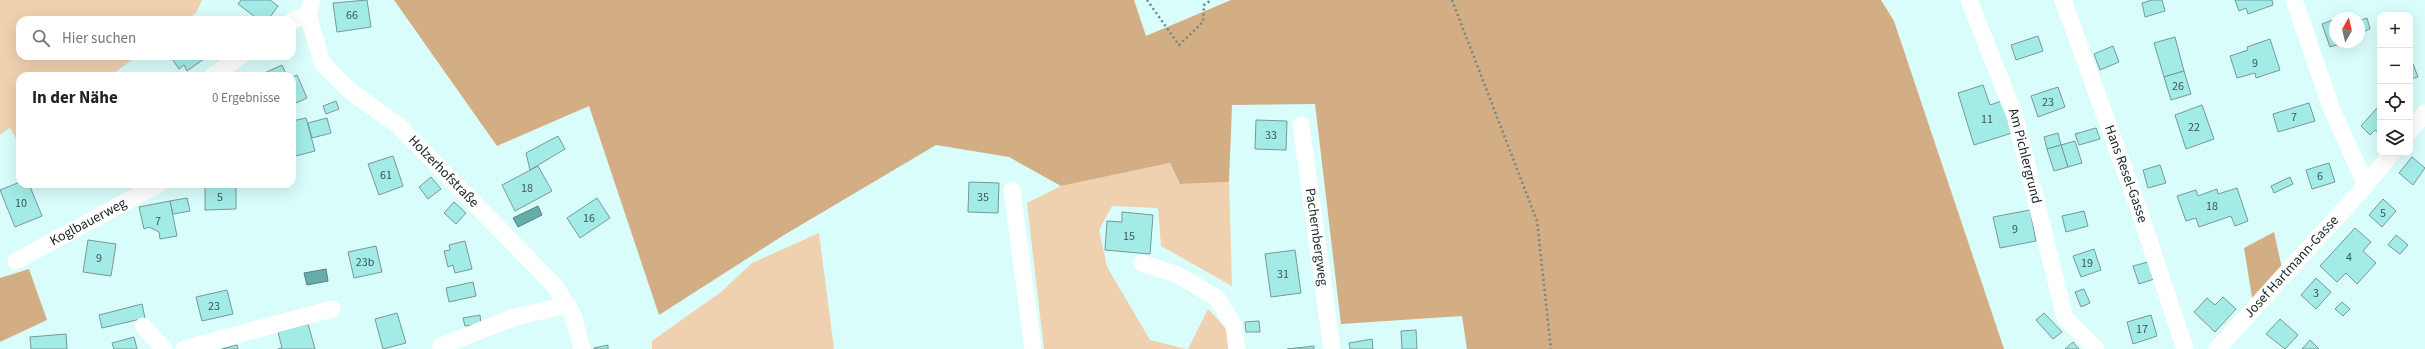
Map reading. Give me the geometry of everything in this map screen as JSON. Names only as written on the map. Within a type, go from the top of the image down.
[{"type":"street","name":"Am Pichlergrund","points":[[1969,0],[2014,116],[2065,318],[2096,349]]},
{"type":"street","name":"Hans Resel-Gasse","points":[[2062,0],[2137,204],[2185,349]]},
{"type":"street","points":[[2294,0],[2332,110],[2366,185]]},
{"type":"street","points":[[296,18],[310,7]]},
{"type":"street","name":"Holzerhofstraße","points":[[310,7],[322,63],[349,90],[399,126],[555,286],[568,305],[582,349]]},
{"type":"street","points":[[218,72],[235,60]]},
{"type":"street","points":[[2413,127],[2425,113]]},
{"type":"street","name":"Pachernbergweg","points":[[1301,125],[1332,349]]},
{"type":"street","name":"Josef Hartmann-Gasse","points":[[2217,349],[2366,185],[2390,156]]},
{"type":"street","name":"Koglbauerweg","points":[[16,261],[152,188]]},
{"type":"street","points":[[1012,190],[1033,349]]},
{"type":"street","points":[[1142,263],[1178,275],[1217,298],[1234,326],[1238,349]]},
{"type":"street","points":[[441,346],[515,317],[568,305]]},
{"type":"street","points":[[184,349],[332,309]]},
{"type":"street","points":[[143,326],[164,349]]},
{"type":"path","points":[[1147,0],[1179,45],[1203,22],[1204,5],[1211,0]]},
{"type":"path","points":[[1452,0],[1537,221],[1551,349]]},
{"type":"shaded area","points":[[0,0],[202,0],[196,13],[192,16],[16,16],[16,60],[132,60],[115,72],[16,72],[16,138],[10,128],[0,135]]},
{"type":"shaded area","points":[[394,0],[1134,0],[1146,36],[1231,0],[1881,0],[1894,21],[2004,349],[1467,349],[1462,316],[1341,324],[1315,104],[1232,105],[1229,182],[1180,184],[1170,163],[1061,186],[1009,157],[936,145],[784,235],[659,315],[589,106],[497,146]]},
{"type":"shaded area","points":[[1170,163],[1180,184],[1229,182],[1232,286],[1161,246],[1158,208],[1112,206],[1099,230],[1107,267],[1150,340],[1186,349],[1044,349],[1027,203],[1061,186]]},
{"type":"shaded area","points":[[2274,232],[2283,273],[2253,303],[2244,248]]},
{"type":"shaded area","points":[[819,233],[834,349],[652,349],[652,341],[721,292],[752,263]]},
{"type":"shaded area","points":[[29,269],[47,320],[0,342],[0,278]]},
{"type":"shaded area","points":[[1208,309],[1228,331],[1230,349],[1188,349]]},
{"type":"water","points":[[538,206],[542,215],[518,227],[513,218]]},
{"type":"water","points":[[326,269],[328,281],[307,285],[304,273]]},
{"type":"building","points":[[241,0],[270,0],[278,6],[271,16],[254,16],[238,4]]},
{"type":"building","points":[[367,0],[371,27],[337,32],[333,3]]},
{"type":"building","points":[[2152,0],[2162,0],[2165,11],[2145,17],[2142,3]]},
{"type":"building","points":[[2235,0],[2272,0],[2273,5],[2248,14],[2246,8],[2239,11]]},
{"type":"building","points":[[2367,18],[2370,29],[2365,31],[2365,19]]},
{"type":"building","points":[[2329,21],[2329,44],[2322,24]]},
{"type":"building","points":[[2038,36],[2043,51],[2016,60],[2011,45]]},
{"type":"building","points":[[2175,37],[2184,71],[2164,77],[2154,43]]},
{"type":"building","points":[[2270,39],[2280,70],[2256,78],[2255,73],[2237,78],[2230,56],[2248,50],[2247,47]]},
{"type":"building","points":[[2113,46],[2119,62],[2100,70],[2094,54]]},
{"type":"building","points":[[173,60],[202,60],[187,71],[184,65],[179,69]]},
{"type":"building","points":[[2413,64],[2418,77],[2413,78]]},
{"type":"building","points":[[282,65],[285,72],[267,72]]},
{"type":"building","points":[[2184,71],[2191,94],[2171,100],[2164,77]]},
{"type":"building","points":[[296,75],[307,98],[296,103]]},
{"type":"building","points":[[1983,85],[1990,105],[2002,101],[2012,133],[1974,145],[1958,93]]},
{"type":"building","points":[[2058,87],[2065,107],[2038,117],[2031,96]]},
{"type":"building","points":[[336,101],[339,109],[326,114],[323,106]]},
{"type":"building","points":[[2309,103],[2315,121],[2278,132],[2273,114]]},
{"type":"building","points":[[2202,105],[2214,139],[2186,149],[2175,115]]},
{"type":"building","points":[[2377,108],[2377,132],[2375,130],[2370,135],[2361,126]]},
{"type":"building","points":[[306,118],[315,151],[296,156],[296,120]]},
{"type":"building","points":[[327,118],[331,133],[312,138],[308,123]]},
{"type":"building","points":[[1256,120],[1287,121],[1286,150],[1255,149]]},
{"type":"building","points":[[2096,128],[2100,139],[2079,145],[2075,134]]},
{"type":"building","points":[[2058,133],[2061,145],[2047,149],[2044,137]]},
{"type":"building","points":[[558,136],[565,149],[530,170],[526,153]]},
{"type":"building","points":[[2075,141],[2082,163],[2068,167],[2061,145]]},
{"type":"building","points":[[2061,145],[2068,167],[2054,171],[2047,149]]},
{"type":"building","points":[[393,156],[403,186],[379,195],[368,164]]},
{"type":"building","points":[[2412,157],[2425,168],[2413,185],[2399,173]]},
{"type":"building","points":[[2329,163],[2335,182],[2312,189],[2306,170]]},
{"type":"building","points":[[2160,165],[2166,183],[2148,188],[2143,170]]},
{"type":"building","points":[[538,166],[552,191],[515,211],[502,185]]},
{"type":"building","points":[[431,177],[441,189],[428,199],[419,187]]},
{"type":"building","points":[[2290,177],[2293,184],[2274,193],[2271,186]]},
{"type":"building","points":[[969,182],[999,183],[998,213],[968,212]]},
{"type":"building","points":[[16,184],[16,188],[31,188],[42,216],[15,227],[0,190]]},
{"type":"building","points":[[205,188],[236,188],[236,209],[205,210]]},
{"type":"building","points":[[2237,188],[2248,221],[2235,226],[2231,216],[2199,227],[2196,218],[2186,221],[2177,196],[2196,190],[2198,196],[2217,189],[2218,194]]},
{"type":"building","points":[[187,198],[190,211],[173,214],[170,201]]},
{"type":"building","points":[[597,198],[610,218],[580,238],[567,218]]},
{"type":"building","points":[[2383,199],[2396,211],[2382,227],[2369,215]]},
{"type":"building","points":[[170,201],[177,236],[160,239],[159,232],[149,227],[144,229],[139,207]]},
{"type":"building","points":[[454,202],[466,213],[456,224],[444,213]]},
{"type":"building","points":[[2030,210],[2036,241],[2000,248],[1993,217]]},
{"type":"building","points":[[2084,211],[2088,226],[2066,232],[2062,216]]},
{"type":"building","points":[[1122,212],[1153,215],[1150,254],[1105,250],[1107,221],[1122,222]]},
{"type":"building","points":[[2355,228],[2371,242],[2363,251],[2376,263],[2357,284],[2346,273],[2337,282],[2320,266]]},
{"type":"building","points":[[2396,235],[2408,245],[2400,254],[2388,245]]},
{"type":"building","points":[[88,240],[116,244],[111,276],[83,272]]},
{"type":"building","points":[[465,241],[472,269],[455,273],[453,265],[448,267],[444,251],[450,250],[449,245]]},
{"type":"building","points":[[376,246],[382,272],[354,278],[348,252]]},
{"type":"building","points":[[2094,249],[2101,270],[2081,277],[2073,256]]},
{"type":"building","points":[[1295,250],[1301,293],[1271,297],[1265,254]]},
{"type":"building","points":[[2148,262],[2154,279],[2139,284],[2133,266]]},
{"type":"building","points":[[2316,278],[2331,292],[2316,309],[2301,295]]},
{"type":"building","points":[[473,282],[476,296],[449,302],[446,288]]},
{"type":"building","points":[[2084,289],[2090,303],[2081,307],[2075,292]]},
{"type":"building","points":[[227,290],[233,314],[202,321],[196,297]]},
{"type":"building","points":[[2223,297],[2236,309],[2215,332],[2194,312],[2207,298],[2215,305]]},
{"type":"building","points":[[2342,302],[2350,309],[2343,316],[2335,309]]},
{"type":"building","points":[[142,304],[145,318],[102,328],[99,315]]},
{"type":"building","points":[[397,313],[406,343],[383,349],[375,319]]},
{"type":"building","points":[[2044,313],[2062,332],[2053,339],[2036,320]]},
{"type":"building","points":[[480,315],[481,324],[465,326],[463,318]]},
{"type":"building","points":[[2151,315],[2157,336],[2133,344],[2127,322]]},
{"type":"building","points":[[2280,319],[2298,335],[2285,349],[2266,334]]},
{"type":"building","points":[[1259,321],[1260,332],[1246,332],[1245,322]]},
{"type":"building","points":[[308,324],[315,349],[278,349],[282,348],[278,332]]},
{"type":"building","points":[[1416,330],[1417,349],[1402,349],[1401,331]]},
{"type":"building","points":[[66,334],[67,349],[31,349],[30,337]]},
{"type":"building","points":[[134,337],[137,349],[114,349],[112,343]]},
{"type":"building","points":[[1372,339],[1373,349],[1350,349],[1349,343]]},
{"type":"building","points":[[2310,340],[2319,349],[2302,349]]},
{"type":"building","points":[[2073,342],[2079,349],[2065,349]]},
{"type":"building","points":[[237,345],[238,349],[222,349]]},
{"type":"building","points":[[608,345],[608,349],[594,349],[594,348]]},
{"type":"building","points":[[1314,346],[1314,349],[1287,349]]}]
